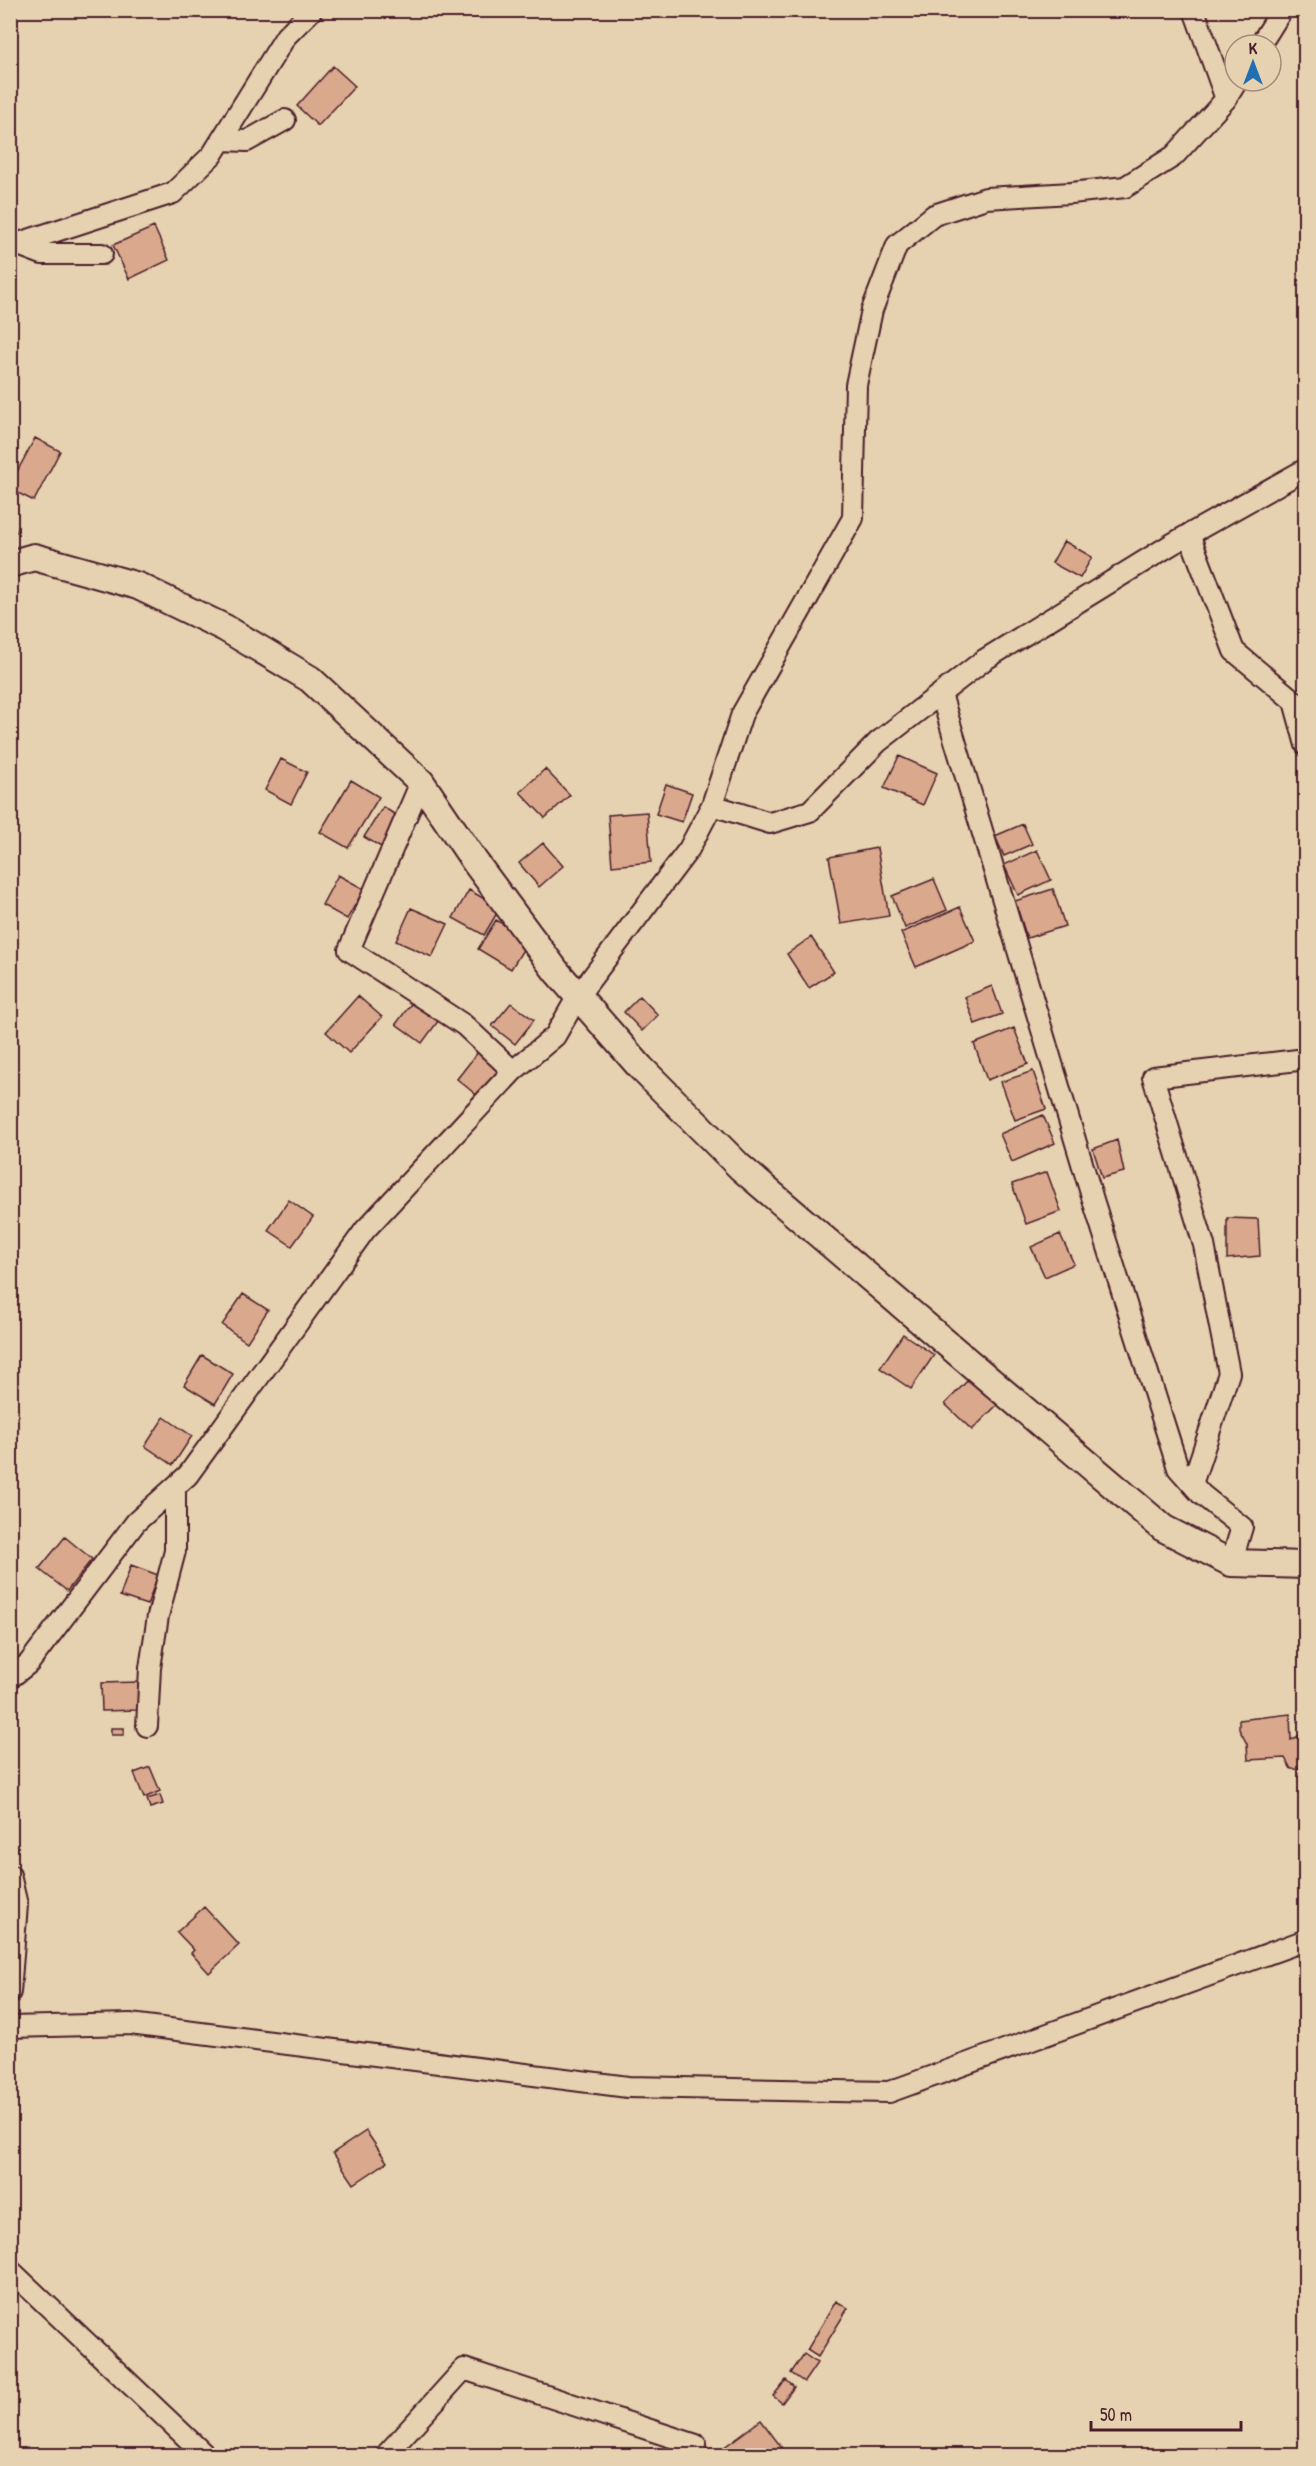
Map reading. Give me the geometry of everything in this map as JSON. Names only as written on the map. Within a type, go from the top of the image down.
[{"type":"main road","points":[[10,564],[34,557],[138,586],[225,628],[310,679],[421,782],[475,862],[556,971],[641,1068],[740,1167],[1163,1528],[1231,1563],[1305,1565]]},
{"type":"street","points":[[13,246],[173,193],[212,155],[286,36],[312,10]]},
{"type":"street","points":[[1194,10],[1226,99]]},
{"type":"street","points":[[1268,33],[1282,10]]},
{"type":"street","points":[[10,1678],[29,1663],[136,1522],[188,1475],[365,1230],[513,1071],[555,1036],[578,996],[689,849],[712,804],[742,714],[853,518],[856,385],[872,310],[897,245],[934,215],[986,198],[1125,187],[1174,156],[1230,93]]},
{"type":"street","points":[[222,140],[246,141],[285,120]]},
{"type":"street","points":[[13,246],[42,255],[102,254]]},
{"type":"street","points":[[712,804],[770,823],[810,810],[878,742],[984,660],[1189,534],[1305,469]]},
{"type":"street","points":[[1189,534],[1234,651],[1294,701],[1305,745]]},
{"type":"street","points":[[940,694],[1091,1192],[1178,1468],[1192,1484],[1242,1527],[1231,1563]]},
{"type":"street","points":[[421,782],[349,950],[429,1000],[464,1025],[513,1071]]},
{"type":"street","points":[[1192,1484],[1228,1373],[1204,1245],[1153,1077],[1305,1059]]},
{"type":"street","points":[[147,1726],[150,1668],[158,1616],[175,1551],[175,1487]]},
{"type":"street","points":[[10,1875],[17,1905],[10,1992]]},
{"type":"street","points":[[10,2027],[130,2024],[628,2087],[889,2092],[1305,1940]]},
{"type":"street","points":[[10,2270],[206,2456]]},
{"type":"street","points":[[385,2456],[464,2370],[696,2445]]},
{"type":"building","points":[[333,66],[355,86],[318,126],[297,106]]},
{"type":"building","points":[[154,227],[169,260],[129,279],[113,245]]},
{"type":"building","points":[[35,438],[60,451],[34,501],[10,489],[10,485]]},
{"type":"building","points":[[10,515],[16,532],[10,533]]},
{"type":"building","points":[[1064,541],[1092,557],[1080,578],[1052,563]]},
{"type":"building","points":[[899,756],[937,773],[923,805],[884,788]]},
{"type":"building","points":[[281,759],[307,772],[291,804],[265,790]]},
{"type":"building","points":[[545,769],[570,795],[545,818],[520,792]]},
{"type":"building","points":[[351,780],[379,797],[348,848],[320,832]]},
{"type":"building","points":[[666,784],[692,793],[682,822],[656,814]]},
{"type":"building","points":[[383,807],[407,822],[388,851],[364,837]]},
{"type":"building","points":[[647,812],[651,862],[612,866],[608,815]]},
{"type":"building","points":[[1023,824],[1032,844],[1004,856],[995,836]]},
{"type":"building","points":[[543,843],[563,866],[539,887],[519,863]]},
{"type":"building","points":[[877,848],[889,916],[841,924],[829,857]]},
{"type":"building","points":[[1037,850],[1051,880],[1018,895],[1004,865]]},
{"type":"building","points":[[338,875],[364,889],[347,919],[322,905]]},
{"type":"building","points":[[934,879],[947,910],[905,928],[892,896]]},
{"type":"building","points":[[1053,889],[1065,926],[1027,938],[1015,901]]},
{"type":"building","points":[[469,890],[500,908],[484,935],[453,918]]},
{"type":"building","points":[[960,907],[975,941],[916,967],[901,933]]},
{"type":"building","points":[[411,908],[448,924],[432,957],[396,941]]},
{"type":"building","points":[[496,920],[529,940],[511,969],[478,949]]},
{"type":"building","points":[[811,937],[834,972],[809,988],[787,954]]},
{"type":"building","points":[[992,986],[1002,1014],[975,1024],[965,997]]},
{"type":"building","points":[[358,996],[382,1017],[349,1053],[326,1032]]},
{"type":"building","points":[[640,996],[658,1015],[642,1031],[624,1012]]},
{"type":"building","points":[[413,1001],[439,1020],[422,1043],[396,1024]]},
{"type":"building","points":[[511,1003],[534,1020],[515,1044],[492,1026]]},
{"type":"building","points":[[1014,1028],[1028,1064],[987,1080],[974,1044]]},
{"type":"building","points":[[478,1052],[501,1071],[480,1098],[457,1079]]},
{"type":"building","points":[[1033,1071],[1046,1109],[1015,1120],[1001,1082]]},
{"type":"building","points":[[1043,1115],[1055,1143],[1012,1162],[1000,1134]]},
{"type":"building","points":[[1117,1140],[1124,1172],[1102,1178],[1093,1149]]},
{"type":"building","points":[[1047,1172],[1061,1211],[1026,1224],[1012,1184]]},
{"type":"building","points":[[289,1200],[313,1217],[292,1246],[268,1230]]},
{"type":"building","points":[[1227,1218],[1258,1219],[1260,1256],[1227,1259]]},
{"type":"building","points":[[1060,1234],[1074,1264],[1045,1277],[1031,1247]]},
{"type":"building","points":[[243,1294],[268,1310],[247,1342],[222,1325]]},
{"type":"building","points":[[903,1334],[934,1355],[911,1389],[880,1368]]},
{"type":"building","points":[[202,1355],[233,1374],[215,1404],[184,1385]]},
{"type":"building","points":[[969,1379],[997,1405],[972,1430],[945,1404]]},
{"type":"building","points":[[164,1417],[192,1436],[173,1465],[145,1446]]},
{"type":"building","points":[[65,1537],[92,1559],[67,1591],[39,1569]]},
{"type":"building","points":[[131,1565],[158,1575],[147,1605],[120,1596]]},
{"type":"building","points":[[138,1682],[138,1710],[102,1711],[101,1683]]},
{"type":"building","points":[[1290,1714],[1291,1740],[1306,1732],[1306,1769],[1291,1769],[1285,1758],[1248,1760],[1247,1744],[1239,1729],[1239,1720]]},
{"type":"building","points":[[111,1728],[124,1728],[124,1735],[111,1735]]},
{"type":"building","points":[[150,1767],[160,1791],[144,1798],[134,1773]]},
{"type":"building","points":[[160,1795],[163,1804],[150,1808],[147,1799]]},
{"type":"building","points":[[204,1907],[239,1945],[209,1973],[191,1953],[194,1950],[177,1932]]},
{"type":"building","points":[[366,2131],[387,2162],[354,2184],[333,2153]]},
{"type":"building","points":[[836,2301],[848,2308],[818,2357],[807,2350]]},
{"type":"building","points":[[804,2354],[817,2363],[804,2382],[791,2373]]},
{"type":"building","points":[[786,2380],[794,2387],[782,2403],[773,2396]]},
{"type":"building","points":[[761,2420],[785,2452],[780,2456],[722,2456],[719,2451]]}]
